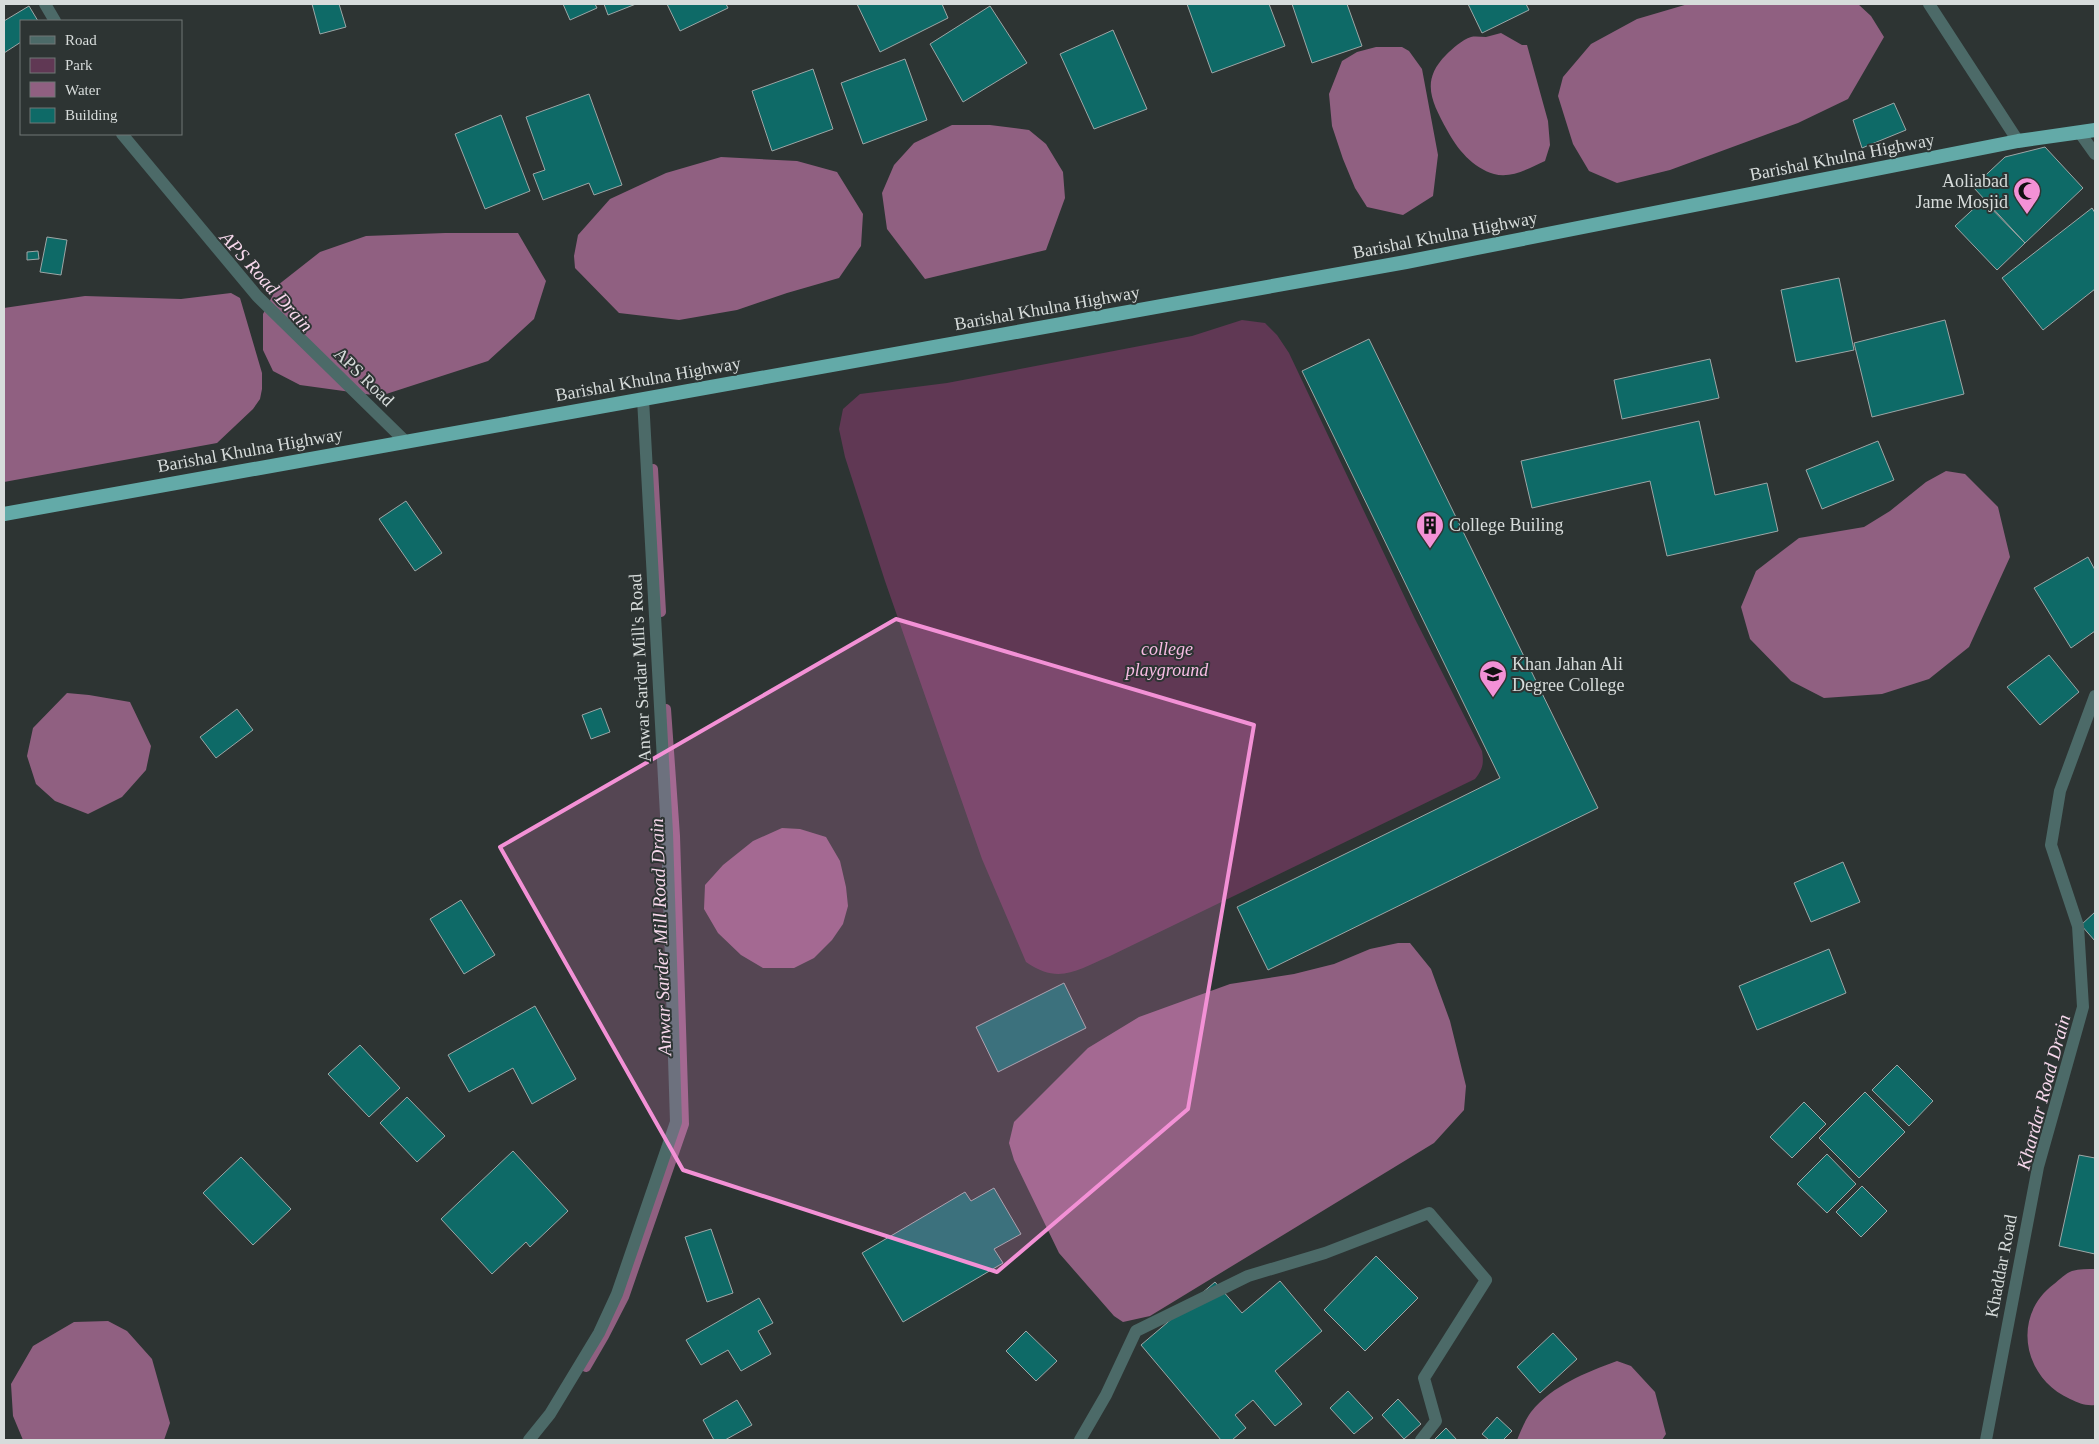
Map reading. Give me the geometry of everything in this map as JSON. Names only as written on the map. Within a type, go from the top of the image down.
[{"type":"highway","name":"Barishal Khulna Highway","points":[[4,514],[1406,262],[2018,141],[2095,130]]},
{"type":"street","points":[[44,4],[54,20]]},
{"type":"street","points":[[1929,4],[2018,141]]},
{"type":"street","points":[[2080,133],[2095,154]]},
{"type":"street","name":"APS Road","points":[[123,135],[257,296],[405,441]]},
{"type":"street","name":"Anwar Sardar Mill's Road","points":[[530,1440],[550,1414],[594,1341],[617,1294],[676,1122],[667,833],[643,399]]},
{"type":"street","name":"Khaddar Road","points":[[1986,1440],[2038,1167],[2083,1007],[2078,926],[2051,845],[2060,791],[2095,696]]},
{"type":"street","points":[[1080,1440],[1106,1395],[1136,1331],[1248,1276],[1325,1254],[1429,1213],[1486,1280],[1424,1378],[1436,1422],[1421,1440]]},
{"type":"highlighted area","points":[[896,619],[1254,725],[1188,1109],[997,1272],[683,1170],[500,847]]},
{"type":"green space","name":"college playground","points":[[1242,320],[1265,323],[1277,335],[1289,353],[1415,619],[1482,751],[1482,766],[1475,779],[1110,956],[1068,973],[1048,973],[1026,962],[982,859],[885,581],[845,457],[839,429],[843,409],[860,394],[947,383],[1192,336]]},
{"type":"water","points":[[1688,4],[1858,4],[1871,16],[1884,37],[1848,99],[1798,123],[1670,170],[1617,183],[1589,171],[1573,144],[1558,96],[1563,77],[1591,44],[1637,19]]},
{"type":"water","points":[[1501,33],[1522,45],[1527,45],[1548,121],[1550,145],[1545,161],[1520,172],[1507,175],[1486,171],[1466,157],[1451,137],[1433,101],[1431,92],[1433,74],[1446,55],[1455,47],[1471,37],[1486,37]]},
{"type":"water","points":[[1376,47],[1402,47],[1409,51],[1422,69],[1438,155],[1433,196],[1403,215],[1367,207],[1355,188],[1332,126],[1329,94],[1342,61],[1357,52]]},
{"type":"water","points":[[952,125],[990,125],[1029,130],[1046,144],[1063,172],[1065,198],[1046,250],[925,279],[887,229],[882,193],[894,165],[914,143]]},
{"type":"water","points":[[721,157],[797,161],[837,172],[863,214],[861,246],[839,278],[737,310],[679,320],[619,313],[575,268],[574,256],[578,235],[610,199],[666,173]]},
{"type":"water","points":[[518,233],[546,281],[534,319],[488,361],[380,396],[300,385],[273,371],[263,350],[263,314],[278,285],[320,252],[366,236]]},
{"type":"water","points":[[231,293],[240,298],[262,373],[262,389],[260,399],[253,409],[217,443],[4,482],[4,308],[85,296],[181,299]]},
{"type":"water","points":[[1946,471],[1965,474],[1998,507],[2010,557],[1969,647],[1929,679],[1882,694],[1824,698],[1791,681],[1750,639],[1741,607],[1756,571],[1799,538],[1864,527],[1890,511],[1926,482]]},
{"type":"water","points":[[67,693],[130,702],[151,746],[146,770],[122,797],[88,814],[55,801],[36,784],[27,756],[33,728]]},
{"type":"water","points":[[782,828],[800,829],[826,837],[840,861],[848,906],[843,924],[832,940],[814,958],[794,968],[763,968],[741,955],[718,933],[704,909],[705,885],[723,865],[753,841]]},
{"type":"water","points":[[1398,943],[1410,943],[1431,969],[1450,1021],[1466,1086],[1464,1110],[1434,1143],[1150,1316],[1123,1322],[1114,1316],[1059,1253],[1014,1160],[1009,1143],[1014,1122],[1088,1048],[1139,1017],[1230,984],[1294,974],[1334,964],[1370,949]]},
{"type":"water","points":[[2095,1269],[2095,1405],[2091,1405],[2082,1404],[2070,1399],[2054,1389],[2042,1377],[2033,1362],[2028,1346],[2028,1329],[2032,1313],[2040,1297],[2054,1284],[2072,1271]]},
{"type":"water","points":[[108,1321],[127,1331],[152,1359],[170,1423],[164,1440],[23,1440],[13,1416],[11,1384],[33,1346],[74,1322]]},
{"type":"water","points":[[1617,1361],[1631,1366],[1655,1392],[1666,1434],[1662,1440],[1517,1440],[1531,1412],[1549,1394],[1582,1375]]},
{"type":"building","points":[[312,4],[339,4],[346,27],[320,34]]},
{"type":"building","points":[[563,4],[595,4],[597,8],[570,20]]},
{"type":"building","points":[[604,4],[636,4],[608,15]]},
{"type":"building","points":[[667,4],[726,4],[728,8],[680,31]]},
{"type":"building","points":[[857,4],[942,4],[948,18],[880,52]]},
{"type":"building","points":[[1187,4],[1269,4],[1285,46],[1212,73]]},
{"type":"building","points":[[1292,4],[1347,4],[1362,46],[1312,63]]},
{"type":"building","points":[[1468,4],[1526,4],[1529,10],[1482,33]]},
{"type":"building","points":[[29,6],[37,20],[20,20],[20,43],[4,53],[4,21]]},
{"type":"building","points":[[990,6],[1027,63],[963,102],[930,44]]},
{"type":"building","points":[[1113,30],[1147,109],[1094,129],[1060,54]]},
{"type":"building","points":[[905,59],[927,120],[863,144],[841,83]]},
{"type":"building","points":[[813,69],[833,129],[772,151],[752,91]]},
{"type":"building","points":[[589,94],[622,185],[594,195],[589,183],[543,200],[533,174],[545,170],[526,117]]},
{"type":"building","points":[[1894,103],[1906,130],[1862,148],[1853,120]]},
{"type":"building","points":[[501,115],[530,191],[485,209],[455,134]]},
{"type":"building","name":"Aoliabad Jame Mosjid","points":[[2045,147],[2083,188],[2025,243],[1973,187],[2005,157]]},
{"type":"building","points":[[1983,200],[2025,243],[1997,270],[1955,226]]},
{"type":"building","points":[[2092,208],[2095,213],[2095,289],[2043,330],[2002,278]]},
{"type":"building","points":[[47,237],[67,240],[61,275],[40,272]]},
{"type":"building","points":[[38,251],[39,259],[27,260],[27,252]]},
{"type":"building","points":[[1839,278],[1854,350],[1796,362],[1781,290]]},
{"type":"building","points":[[1945,320],[1964,394],[1872,417],[1854,343]]},
{"type":"building","name":"College Builing","points":[[1369,339],[1598,808],[1268,970],[1237,907],[1500,778],[1302,371]]},
{"type":"building","points":[[1710,359],[1719,398],[1622,419],[1614,380]]},
{"type":"building","points":[[1699,421],[1715,495],[1767,483],[1778,531],[1667,556],[1650,481],[1532,508],[1521,461]]},
{"type":"building","points":[[1878,441],[1894,480],[1822,509],[1806,470]]},
{"type":"building","points":[[406,501],[442,553],[415,571],[379,519]]},
{"type":"building","points":[[2088,557],[2095,570],[2095,631],[2071,648],[2034,588]]},
{"type":"building","points":[[2049,655],[2079,692],[2040,725],[2007,687]]},
{"type":"building","points":[[601,708],[610,732],[591,739],[582,715]]},
{"type":"building","points":[[237,709],[253,730],[216,758],[200,737]]},
{"type":"building","points":[[1843,862],[1860,902],[1811,922],[1794,883]]},
{"type":"building","points":[[461,900],[495,955],[464,974],[430,919]]},
{"type":"building","points":[[2095,912],[2095,941],[2081,925]]},
{"type":"building","points":[[1829,949],[1846,993],[1757,1030],[1739,986]]},
{"type":"building","points":[[1064,983],[1086,1028],[998,1072],[976,1027]]},
{"type":"building","points":[[535,1006],[576,1079],[532,1104],[513,1068],[469,1092],[448,1055]]},
{"type":"building","points":[[360,1045],[400,1088],[369,1117],[328,1074]]},
{"type":"building","points":[[1897,1065],[1933,1101],[1909,1126],[1872,1090]]},
{"type":"building","points":[[1865,1092],[1905,1132],[1859,1178],[1819,1138]]},
{"type":"building","points":[[407,1097],[445,1136],[417,1162],[380,1123]]},
{"type":"building","points":[[1804,1102],[1826,1124],[1792,1158],[1770,1137]]},
{"type":"building","points":[[513,1151],[568,1211],[530,1247],[526,1242],[492,1274],[441,1219]]},
{"type":"building","points":[[1827,1154],[1856,1184],[1827,1213],[1797,1184]]},
{"type":"building","points":[[2079,1155],[2095,1158],[2095,1254],[2059,1246]]},
{"type":"building","points":[[241,1157],[291,1209],[253,1245],[203,1193]]},
{"type":"building","points":[[1862,1186],[1887,1211],[1861,1237],[1836,1212]]},
{"type":"building","points":[[994,1188],[1021,1234],[994,1249],[1003,1263],[903,1322],[862,1253],[965,1192],[971,1201]]},
{"type":"building","points":[[711,1229],[733,1293],[707,1302],[685,1237]]},
{"type":"building","points":[[1376,1256],[1418,1298],[1365,1351],[1324,1310]]},
{"type":"building","points":[[1280,1281],[1322,1331],[1275,1371],[1302,1404],[1275,1426],[1253,1400],[1235,1415],[1246,1428],[1232,1440],[1221,1440],[1141,1345],[1215,1282],[1242,1313]]},
{"type":"building","points":[[759,1298],[773,1323],[758,1331],[771,1354],[741,1371],[728,1350],[701,1365],[686,1340]]},
{"type":"building","points":[[1026,1331],[1057,1361],[1036,1381],[1006,1351]]},
{"type":"building","points":[[1553,1333],[1577,1359],[1540,1393],[1517,1367]]},
{"type":"building","points":[[1348,1391],[1373,1418],[1354,1434],[1330,1408]]},
{"type":"building","points":[[1398,1399],[1421,1424],[1404,1439],[1382,1415]]},
{"type":"building","points":[[737,1400],[752,1425],[725,1440],[714,1440],[703,1420]]},
{"type":"building","points":[[1497,1417],[1512,1431],[1503,1440],[1489,1440],[1482,1434]]},
{"type":"building","points":[[1446,1428],[1457,1440],[1434,1440]]},
{"type":"waterway","name":"Anwar Sarder Mill Road Drain","points":[[653,469],[661,612]]},
{"type":"waterway","name":"Anwar Sarder Mill Road Drain","points":[[586,1367],[624,1297],[684,1124],[675,836],[666,709]]},
{"type":"place","name":"Aoliabad Jame Mosjid","points":[[2027,215]]},
{"type":"place","name":"College Builing","points":[[1430,549]]},
{"type":"place","name":"Khan Jahan Ali Degree College","points":[[1493,698]]},
{"type":"water label","name":"APS Road Drain","points":[[267,281]]},
{"type":"water label","name":"Khardar Road Drain","points":[[2043,1092]]}]
